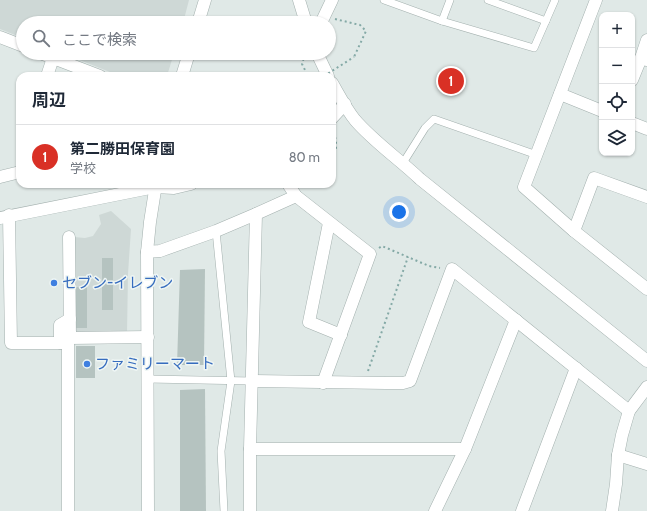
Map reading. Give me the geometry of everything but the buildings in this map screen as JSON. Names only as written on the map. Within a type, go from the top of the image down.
[{"type":"street","points":[[200,16],[205,0]]},
{"type":"street","points":[[299,0],[304,16]]},
{"type":"street","points":[[325,16],[332,0]]},
{"type":"street","points":[[596,0],[524,187],[647,289]]},
{"type":"street","points":[[0,37],[16,43]]},
{"type":"street","points":[[635,75],[644,59],[647,40]]},
{"type":"street","points":[[48,72],[52,60]]},
{"type":"street","points":[[58,60],[90,72]]},
{"type":"street","points":[[183,72],[187,60]]},
{"type":"street","points":[[320,60],[326,72]]},
{"type":"street","points":[[336,89],[355,119],[371,137],[426,184],[647,361]]},
{"type":"street","points":[[560,94],[599,110]]},
{"type":"street","points":[[336,105],[345,104]]},
{"type":"street","points":[[336,114],[345,104]]},
{"type":"street","points":[[635,124],[647,129]]},
{"type":"street","points":[[0,177],[16,172]]},
{"type":"street","points":[[574,230],[594,178],[647,197]]},
{"type":"street","points":[[68,511],[68,343],[11,343],[5,257],[4,216],[142,188]]},
{"type":"street","points":[[148,511],[148,252],[150,222],[156,188]]},
{"type":"street","points":[[291,188],[296,196],[370,254],[324,383]]},
{"type":"street","points":[[148,252],[160,251],[216,230],[296,196]]},
{"type":"street","points":[[250,511],[250,449],[256,214]]},
{"type":"street","points":[[329,223],[309,322],[341,335]]},
{"type":"street","points":[[69,237],[70,338],[148,337]]},
{"type":"street","points":[[252,381],[324,383],[397,383],[410,381],[452,269],[629,411]]},
{"type":"street","points":[[60,343],[60,325],[70,318]]},
{"type":"street","points":[[435,511],[465,449],[516,320]]},
{"type":"street","points":[[522,511],[576,368]]},
{"type":"street","points":[[612,511],[618,455],[622,435],[629,411],[647,388]]},
{"type":"street","points":[[250,449],[465,449]]},
{"type":"street","points":[[618,455],[647,464]]},
{"type":"lane","points":[[384,0],[442,21],[534,48],[555,0]]},
{"type":"lane","points":[[442,21],[450,0]]},
{"type":"lane","points":[[488,0],[546,21]]},
{"type":"lane","points":[[403,163],[425,128],[434,119],[537,155]]},
{"type":"lane","points":[[216,230],[231,380],[221,451],[224,511]]},
{"type":"lane","points":[[148,379],[252,381]]},
{"type":"path","points":[[331,72],[354,58],[366,31],[360,25],[336,22]]},
{"type":"path","points":[[303,60],[302,64],[306,72]]},
{"type":"path","points":[[370,254],[382,246],[429,266],[452,269]]},
{"type":"path","points":[[363,383],[408,257]]},
{"type":"shaded area","points":[[0,0],[189,0],[185,16],[16,16],[16,35],[0,29]]},
{"type":"shaded area","points":[[80,60],[172,60],[168,72],[110,72]]},
{"type":"shaded area","points":[[111,211],[131,229],[128,274],[127,333],[76,335],[74,237],[85,238],[93,236],[101,224],[99,215]]},
{"type":"place","name":"第二勝田保育園","points":[[451,81]]},
{"type":"place","name":"セブン-イレブン","points":[[54,283]]},
{"type":"place","name":"ファミリーマート","points":[[87,364]]}]
